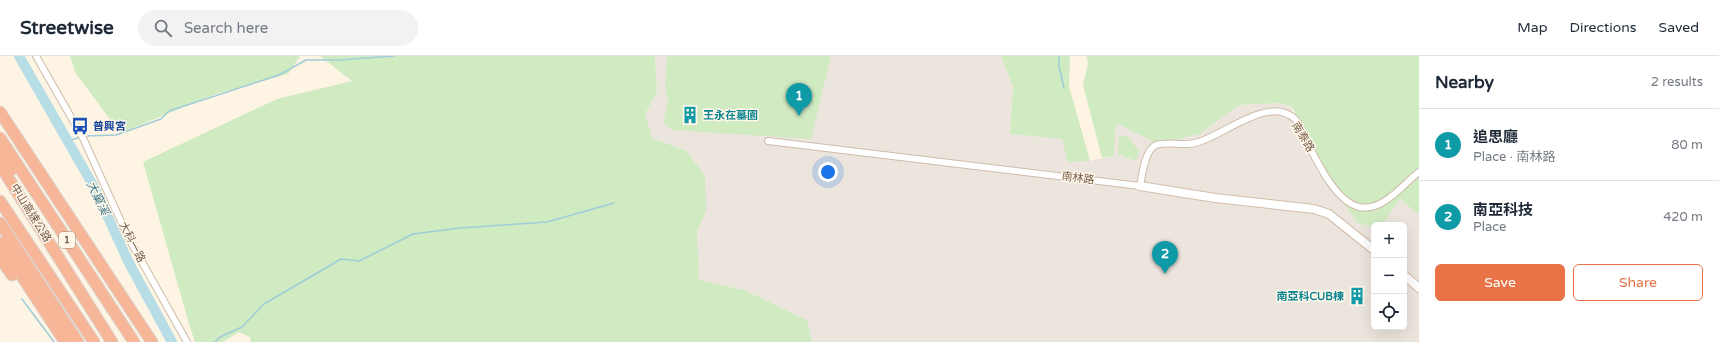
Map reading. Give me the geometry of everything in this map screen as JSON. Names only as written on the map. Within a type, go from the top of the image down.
[{"type":"highway","points":[[0,112],[152,342]]},
{"type":"highway","name":"1","points":[[0,138],[134,342]]},
{"type":"highway","points":[[0,153],[121,342]]},
{"type":"highway","name":"中山高速公路","points":[[0,165],[112,342]]},
{"type":"highway","name":"中山高速公路","points":[[0,201],[94,342]]},
{"type":"highway","points":[[34,217],[81,281]]},
{"type":"highway","points":[[0,223],[78,342]]},
{"type":"highway","points":[[0,243],[65,342]]},
{"type":"highway","points":[[0,258],[59,342]]},
{"type":"street","name":"大科一路","points":[[36,56],[83,138],[128,237],[187,342]]},
{"type":"street","name":"南泰路","points":[[1140,186],[1142,169],[1150,150],[1156,145],[1194,144],[1212,138],[1254,116],[1276,112],[1296,120],[1326,176],[1342,197],[1359,207],[1370,207],[1383,203],[1419,172]]},
{"type":"street","name":"南林路","points":[[768,141],[1140,186],[1215,198],[1314,209],[1329,214],[1371,248]]},
{"type":"street","points":[[1407,278],[1419,288]]},
{"type":"shaded area","points":[[655,56],[1001,56],[1013,87],[1010,134],[1063,139],[1068,162],[1090,161],[1114,156],[1116,123],[1200,134],[1239,105],[1280,103],[1291,107],[1331,184],[1357,222],[1371,226],[1371,330],[1407,330],[1407,222],[1384,222],[1400,199],[1419,215],[1419,342],[812,342],[807,320],[744,290],[699,280],[697,232],[706,211],[687,151],[652,138],[645,114],[657,92]]},
{"type":"green space","points":[[70,56],[300,56],[288,74],[216,94],[120,133],[75,72]]},
{"type":"green space","points":[[320,56],[655,56],[657,92],[645,114],[652,138],[687,151],[705,177],[706,211],[697,232],[699,280],[744,290],[807,320],[812,342],[251,342],[250,337],[239,332],[223,342],[195,342],[143,162],[277,99],[352,81]]},
{"type":"green space","points":[[667,56],[831,56],[811,139],[672,130],[663,123],[668,102],[665,84]]},
{"type":"green space","points":[[1001,56],[1070,56],[1069,86],[1090,161],[1068,162],[1062,139],[1010,134],[1013,87]]},
{"type":"green space","points":[[1087,56],[1419,56],[1419,215],[1400,199],[1384,222],[1371,222],[1371,226],[1357,223],[1331,184],[1292,107],[1280,103],[1239,105],[1200,134],[1158,144],[1116,123],[1114,156],[1102,158],[1083,85],[1088,64]]},
{"type":"green space","points":[[1119,135],[1129,137],[1139,152],[1136,161],[1118,154]]},
{"type":"waterway","name":"大窠溪","points":[[19,56],[94,187],[129,263],[172,342]]},
{"type":"waterway","points":[[84,136],[116,135],[161,119],[169,111],[279,75],[306,60],[339,60],[394,56]]},
{"type":"waterway","points":[[1059,56],[1059,66],[1064,88]]},
{"type":"waterway","points":[[67,141],[81,137]]},
{"type":"waterway","points":[[215,342],[220,337],[242,327],[264,304],[341,259],[359,261],[413,234],[460,228],[547,222],[614,203]]},
{"type":"waterway","points":[[22,299],[54,342]]},
{"type":"place","name":"王永在墓園","points":[[690,115]]},
{"type":"place","name":"追思廳","points":[[799,116]]},
{"type":"place","name":"普興宮","points":[[80,126]]},
{"type":"place","name":"南亞科技","points":[[1165,274]]},
{"type":"place","name":"南亞科CUB棟","points":[[1357,296]]}]
